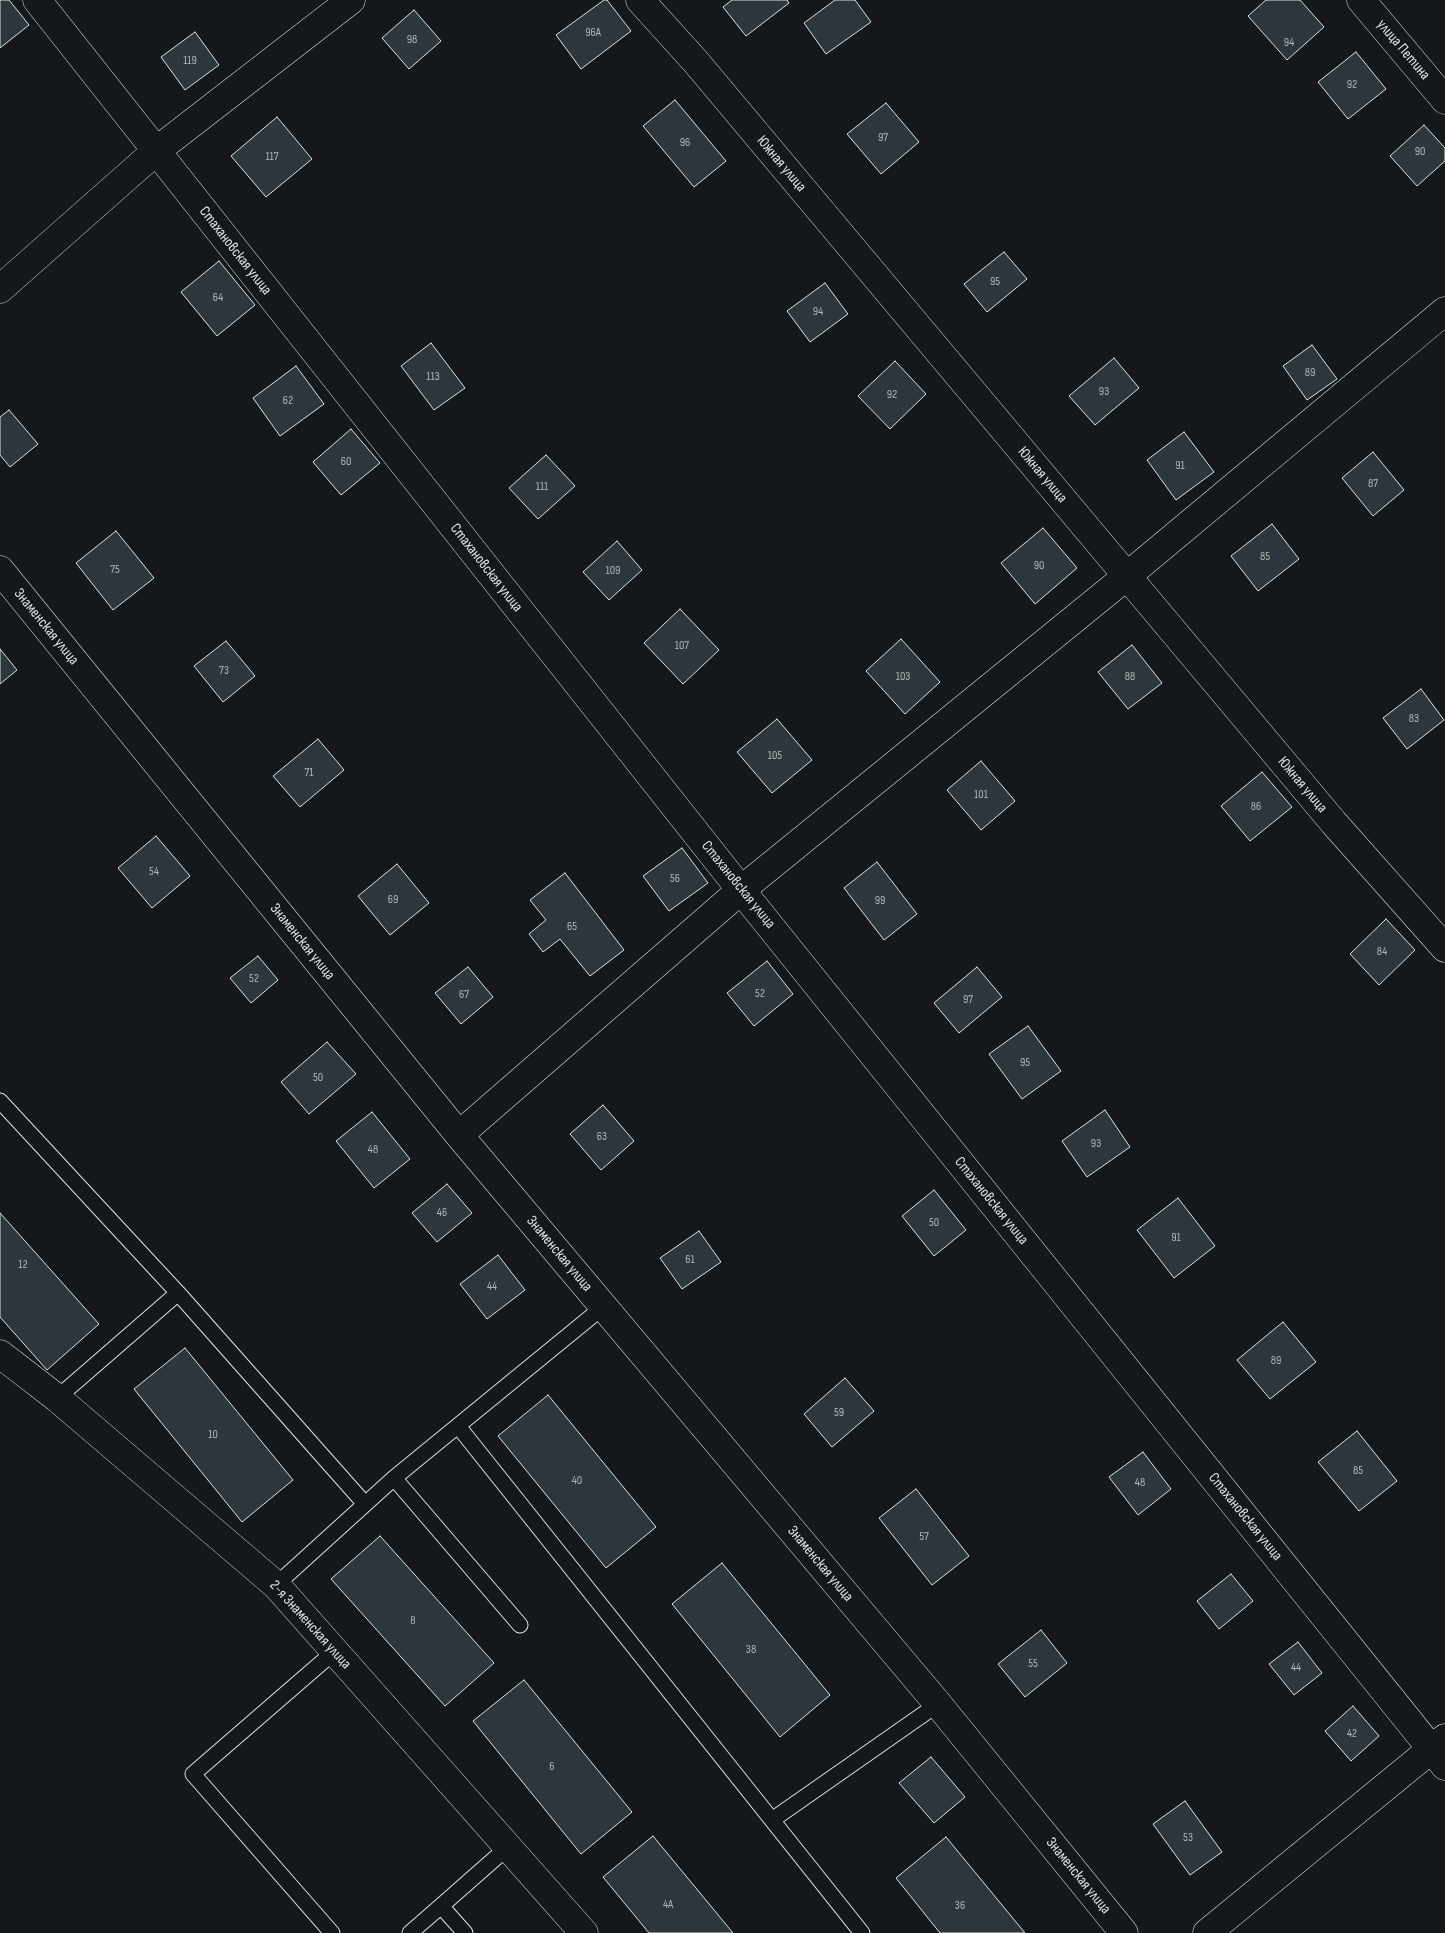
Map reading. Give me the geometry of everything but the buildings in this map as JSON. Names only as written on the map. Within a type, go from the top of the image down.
[{"type":"street","name":"Стахановская улица","points":[[37,0],[741,890],[1441,1751]]},
{"type":"street","points":[[0,289],[156,151],[351,0]]},
{"type":"street","name":"Южная улица","points":[[640,0],[696,62],[1334,823],[1445,948]]},
{"type":"street","name":"улица Петина","points":[[1361,0],[1445,100]]},
{"type":"street","points":[[459,1135],[741,890],[1127,576],[1445,311]]},
{"type":"street","name":"Знаменская улица","points":[[0,570],[459,1135],[938,1704],[1124,1933]]},
{"type":"street","name":"2-я Знаменская улица","points":[[0,1354],[57,1398],[276,1585],[584,1933]]},
{"type":"street","points":[[1207,1933],[1441,1751]]},
{"type":"lane","points":[[0,1102],[178,1294],[365,1504]]},
{"type":"lane","points":[[57,1398],[178,1294]]},
{"type":"lane","points":[[276,1585],[394,1478],[604,1307]]},
{"type":"lane","points":[[458,1426],[862,1933]]},
{"type":"lane","points":[[394,1478],[520,1625]]},
{"type":"lane","points":[[332,1933],[193,1774],[335,1651]]},
{"type":"lane","points":[[772,1820],[938,1704]]},
{"type":"lane","points":[[410,1933],[508,1848]]},
{"type":"lane","points":[[441,1906],[465,1933]]}]
